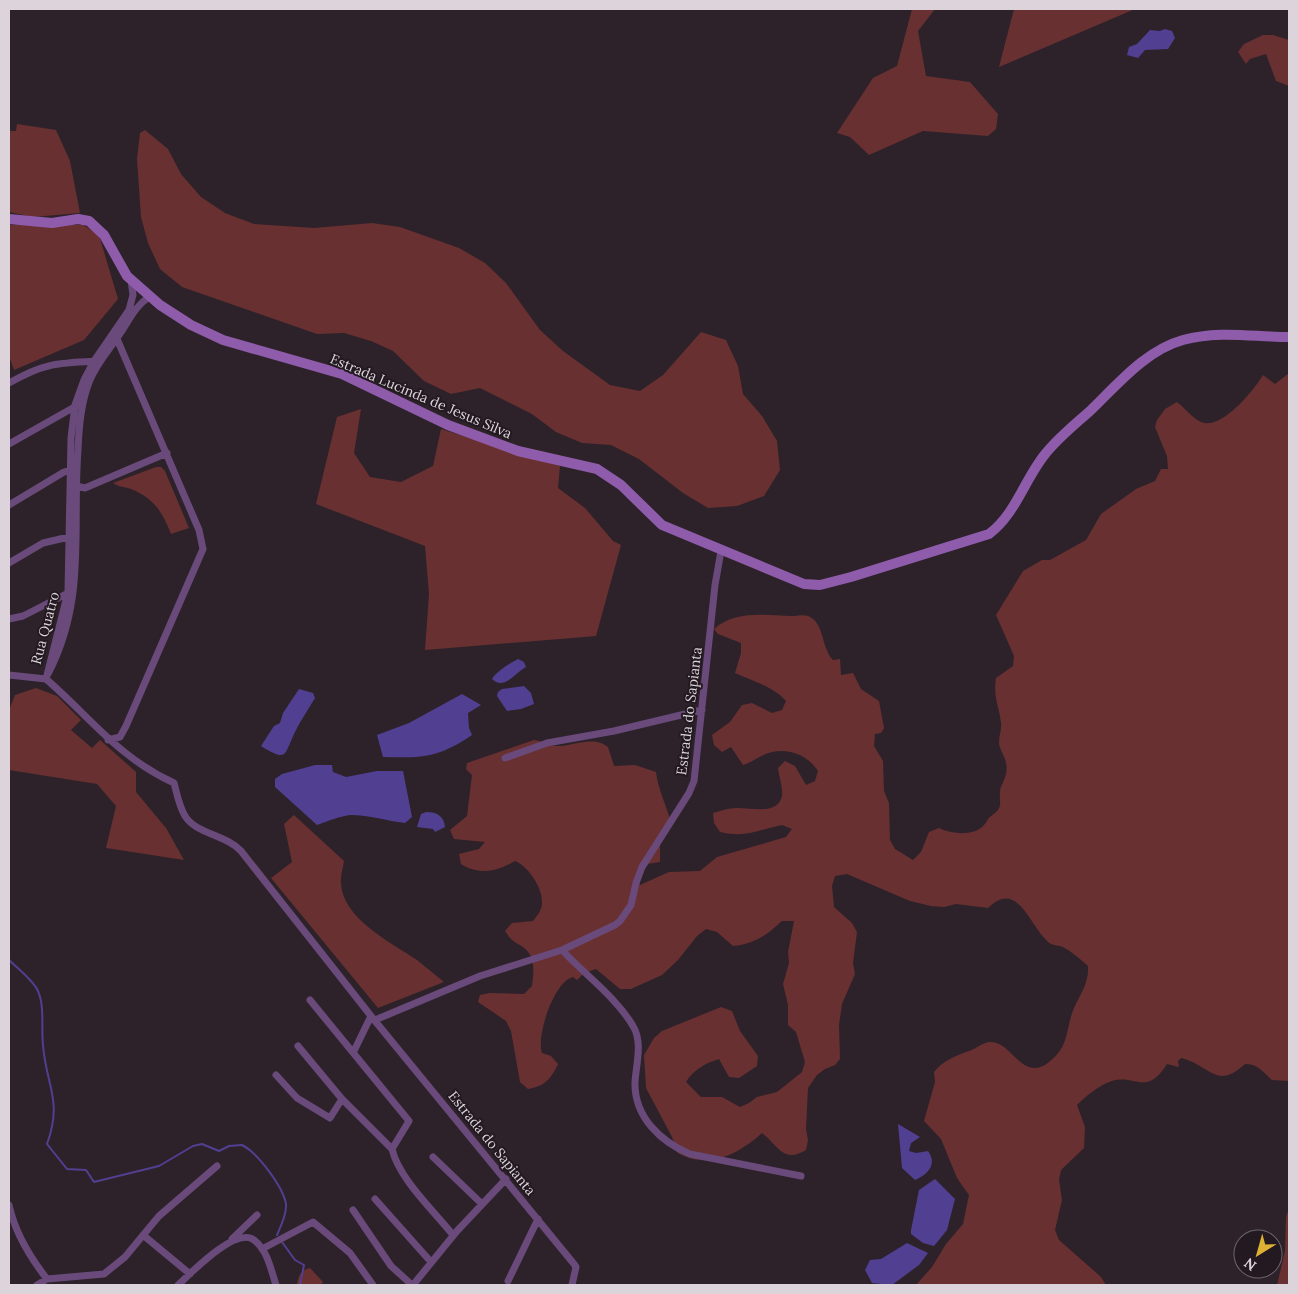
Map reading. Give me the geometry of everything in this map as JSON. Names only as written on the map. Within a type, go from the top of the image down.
[{"type":"main road","name":"Estrada Lucinda de Jesus Silva","points":[[9,219],[52,223],[78,218],[89,221],[104,235],[130,280],[149,296],[191,325],[223,340],[342,374],[440,422],[518,451],[597,469],[621,485],[662,525],[804,584],[820,585],[926,555],[989,534],[1005,519],[1027,479],[1046,452],[1138,365],[1161,349],[1183,340],[1238,333],[1289,337]]},
{"type":"street","name":"Rua Quatro","points":[[46,679],[66,632],[72,591],[73,469],[71,438],[75,406],[84,380],[129,310],[133,295],[130,280]]},
{"type":"street","name":"Rua Quatro","points":[[73,536],[76,486],[73,469],[83,403],[90,380],[97,361],[117,339],[138,304],[149,296]]},
{"type":"street","points":[[108,740],[120,737],[126,726],[202,549],[199,530],[117,339]]},
{"type":"street","points":[[9,383],[32,370],[50,364],[97,361]]},
{"type":"street","points":[[9,444],[83,403]]},
{"type":"street","points":[[76,486],[85,488],[167,453]]},
{"type":"street","points":[[9,505],[73,469]]},
{"type":"street","points":[[9,563],[43,543],[73,536]]},
{"type":"street","name":"Estrada do Sapianta","points":[[373,1018],[480,976],[562,950],[615,925],[625,915],[631,905],[642,867],[689,793],[694,781],[715,585],[722,551]]},
{"type":"street","points":[[9,618],[23,616],[72,591]]},
{"type":"street","points":[[9,675],[46,679]]},
{"type":"street","name":"Estrada do Sapianta","points":[[46,679],[108,740],[144,768],[174,783],[183,812],[193,825],[203,831],[226,838],[241,850],[326,960],[576,1266],[572,1285]]},
{"type":"street","points":[[505,758],[548,743],[614,731],[702,710]]},
{"type":"street","points":[[562,950],[608,996],[633,1025],[638,1041],[636,1092],[644,1115],[659,1136],[676,1148],[690,1154],[801,1176]]},
{"type":"street","points":[[310,1000],[354,1051],[377,1084],[409,1121],[392,1149]]},
{"type":"street","points":[[354,1051],[373,1018]]},
{"type":"street","points":[[298,1046],[342,1098],[392,1149],[397,1163],[408,1180],[454,1235]]},
{"type":"street","points":[[276,1075],[297,1098],[330,1118],[342,1098]]},
{"type":"street","points":[[434,1157],[482,1204]]},
{"type":"street","points":[[37,1285],[48,1279],[104,1274],[125,1257],[159,1216],[217,1166]]},
{"type":"street","points":[[353,1210],[392,1266],[412,1285],[454,1235],[506,1179]]},
{"type":"street","points":[[375,1199],[431,1262]]},
{"type":"street","points":[[9,1205],[22,1242],[31,1258],[48,1279]]},
{"type":"street","points":[[178,1285],[258,1215]]},
{"type":"street","points":[[508,1281],[538,1219]]},
{"type":"street","points":[[262,1249],[313,1222],[350,1253],[373,1285]]},
{"type":"street","points":[[143,1235],[190,1274]]},
{"type":"street","points":[[224,1246],[238,1238],[254,1239],[262,1249],[276,1285]]},
{"type":"shaded area","points":[[912,9],[935,9],[918,31],[926,76],[970,82],[998,114],[996,129],[988,136],[923,131],[869,155],[850,137],[837,133],[873,78],[897,66]]},
{"type":"shaded area","points":[[1014,9],[1135,9],[999,67]]},
{"type":"shaded area","points":[[1165,29],[1172,31],[1175,38],[1168,49],[1145,50],[1138,58],[1127,55],[1129,47],[1137,44],[1150,30],[1160,31]]},
{"type":"shaded area","points":[[1263,35],[1273,35],[1289,40],[1289,86],[1276,81],[1266,54],[1250,59],[1246,64],[1238,52],[1244,44]]},
{"type":"shaded area","points":[[17,124],[56,130],[70,161],[80,213],[33,217],[9,212],[9,131],[16,131]]},
{"type":"shaded area","points":[[145,130],[168,149],[181,174],[201,197],[225,213],[254,224],[314,228],[372,223],[400,227],[459,248],[485,263],[506,283],[540,330],[563,351],[610,385],[640,391],[663,375],[701,332],[726,340],[738,366],[743,394],[762,416],[777,441],[780,470],[764,496],[737,506],[708,508],[683,493],[639,459],[611,445],[582,443],[556,432],[532,414],[480,388],[451,394],[424,381],[393,351],[371,341],[344,333],[317,334],[182,287],[160,269],[148,243],[141,217],[137,159],[140,133]]},
{"type":"shaded area","points":[[9,225],[83,225],[99,235],[118,299],[84,340],[14,370],[9,356]]},
{"type":"shaded area","points":[[1289,373],[1289,1081],[1272,1080],[1260,1069],[1249,1064],[1245,1064],[1235,1072],[1219,1076],[1191,1061],[1181,1058],[1178,1061],[1179,1067],[1167,1064],[1153,1080],[1147,1082],[1112,1081],[1098,1088],[1077,1105],[1085,1127],[1084,1148],[1061,1170],[1059,1180],[1062,1200],[1055,1230],[1059,1240],[1101,1277],[1106,1285],[916,1285],[932,1267],[946,1244],[963,1224],[969,1195],[957,1178],[941,1139],[924,1121],[935,1082],[934,1072],[950,1059],[990,1042],[1002,1046],[1029,1067],[1037,1068],[1046,1064],[1056,1056],[1064,1044],[1071,1016],[1087,978],[1088,966],[1062,946],[1051,944],[1023,909],[1016,902],[1008,899],[999,900],[988,908],[956,904],[944,907],[931,906],[910,901],[847,874],[835,876],[832,886],[834,907],[852,923],[857,932],[853,963],[855,974],[842,1004],[839,1025],[840,1059],[835,1065],[817,1075],[808,1088],[806,1129],[808,1140],[806,1150],[798,1154],[786,1154],[762,1133],[733,1153],[712,1160],[689,1158],[678,1153],[672,1137],[646,1088],[644,1055],[654,1038],[662,1031],[721,1007],[732,1011],[740,1031],[758,1056],[757,1066],[739,1078],[729,1077],[719,1059],[705,1065],[692,1074],[686,1082],[701,1097],[722,1097],[740,1107],[757,1097],[777,1092],[802,1072],[805,1062],[796,1032],[788,1025],[788,1005],[783,984],[789,963],[788,952],[794,921],[782,921],[760,938],[733,946],[717,932],[706,929],[697,936],[678,960],[662,975],[631,989],[620,989],[596,969],[584,973],[577,980],[573,977],[566,981],[559,988],[548,1010],[541,1045],[542,1053],[551,1056],[558,1064],[550,1078],[539,1086],[528,1089],[520,1082],[511,1031],[506,1021],[478,1002],[480,995],[490,993],[524,994],[532,986],[533,963],[529,953],[512,940],[505,931],[512,923],[533,921],[541,908],[542,897],[534,878],[515,861],[488,871],[475,870],[461,864],[459,854],[479,849],[485,842],[454,839],[450,830],[467,816],[472,775],[466,769],[467,763],[534,740],[557,746],[590,741],[608,747],[614,766],[635,765],[656,772],[671,823],[660,840],[660,862],[640,865],[636,875],[640,885],[669,872],[700,871],[717,857],[786,837],[792,829],[782,825],[752,833],[729,834],[720,832],[714,823],[713,813],[730,808],[763,809],[775,806],[782,796],[778,768],[785,761],[795,766],[806,785],[815,781],[818,771],[804,757],[786,751],[768,753],[743,765],[731,747],[722,752],[714,745],[712,735],[730,722],[742,705],[752,703],[772,713],[782,710],[786,701],[769,688],[735,673],[741,653],[741,643],[718,634],[714,629],[722,623],[741,616],[806,615],[817,623],[829,655],[833,660],[840,659],[841,675],[853,673],[861,689],[879,701],[884,728],[881,733],[875,734],[874,746],[883,761],[884,791],[889,803],[890,840],[895,849],[913,860],[921,852],[929,832],[939,828],[958,833],[978,830],[999,808],[1000,789],[1007,768],[999,745],[1001,725],[995,685],[996,678],[1013,666],[1014,656],[996,615],[1023,571],[1042,560],[1050,560],[1086,540],[1101,514],[1136,489],[1155,481],[1161,469],[1168,469],[1167,456],[1155,427],[1157,420],[1165,409],[1177,402],[1201,422],[1218,421],[1245,399],[1263,375],[1275,384]]},
{"type":"shaded area","points":[[361,409],[354,453],[370,477],[401,482],[433,466],[441,429],[560,466],[558,488],[585,508],[613,541],[621,545],[596,636],[425,650],[429,594],[425,546],[316,504],[337,417]]},
{"type":"shaded area","points":[[156,467],[161,467],[165,471],[189,528],[171,534],[165,519],[152,502],[131,489],[113,483]]},
{"type":"shaded area","points":[[518,659],[524,662],[526,667],[505,682],[496,682],[492,679],[507,665]]},
{"type":"shaded area","points":[[524,686],[531,693],[534,704],[521,709],[507,711],[497,696],[498,692],[502,689]]},
{"type":"shaded area","points":[[36,688],[57,696],[81,720],[71,730],[92,748],[100,740],[136,772],[136,792],[166,828],[184,860],[106,848],[116,806],[97,784],[9,770],[9,710],[15,695]]},
{"type":"shaded area","points":[[299,689],[313,693],[315,698],[286,752],[280,755],[276,754],[261,746],[274,726],[280,723],[283,713]]},
{"type":"shaded area","points":[[462,694],[481,705],[468,713],[469,728],[472,735],[460,743],[430,755],[420,757],[383,757],[377,735],[409,723]]},
{"type":"shaded area","points":[[315,765],[332,765],[333,772],[346,777],[377,771],[403,771],[412,817],[405,823],[351,815],[317,825],[275,787],[275,779],[282,774]]},
{"type":"shaded area","points":[[426,812],[439,815],[445,827],[435,832],[433,829],[417,827],[421,814]]},
{"type":"shaded area","points":[[294,815],[344,861],[341,881],[344,897],[359,919],[382,938],[417,960],[444,982],[378,1008],[271,878],[292,862],[284,824]]},
{"type":"shaded area","points":[[898,1124],[920,1137],[911,1143],[909,1151],[916,1153],[928,1151],[931,1156],[930,1169],[915,1180],[902,1168]]},
{"type":"shaded area","points":[[935,1179],[955,1199],[947,1230],[934,1246],[923,1243],[911,1234],[911,1230],[919,1190]]},
{"type":"shaded area","points":[[1289,1208],[1289,1285],[1277,1285],[1278,1279],[1283,1279],[1286,1217]]},
{"type":"shaded area","points":[[907,1243],[928,1253],[919,1265],[892,1285],[872,1283],[865,1270],[870,1260],[881,1259]]},
{"type":"shaded area","points":[[310,1268],[323,1282],[321,1285],[297,1285],[298,1279],[304,1270]]},
{"type":"waterway","points":[[9,960],[25,974],[38,991],[40,997],[42,1038],[54,1104],[52,1129],[47,1144],[67,1169],[86,1170],[94,1182],[159,1166],[193,1146],[202,1144],[219,1151],[229,1146],[242,1145],[262,1163],[275,1180],[284,1197],[286,1212],[277,1235]]},
{"type":"waterway","points":[[282,1242],[295,1260],[304,1265],[300,1285]]}]
